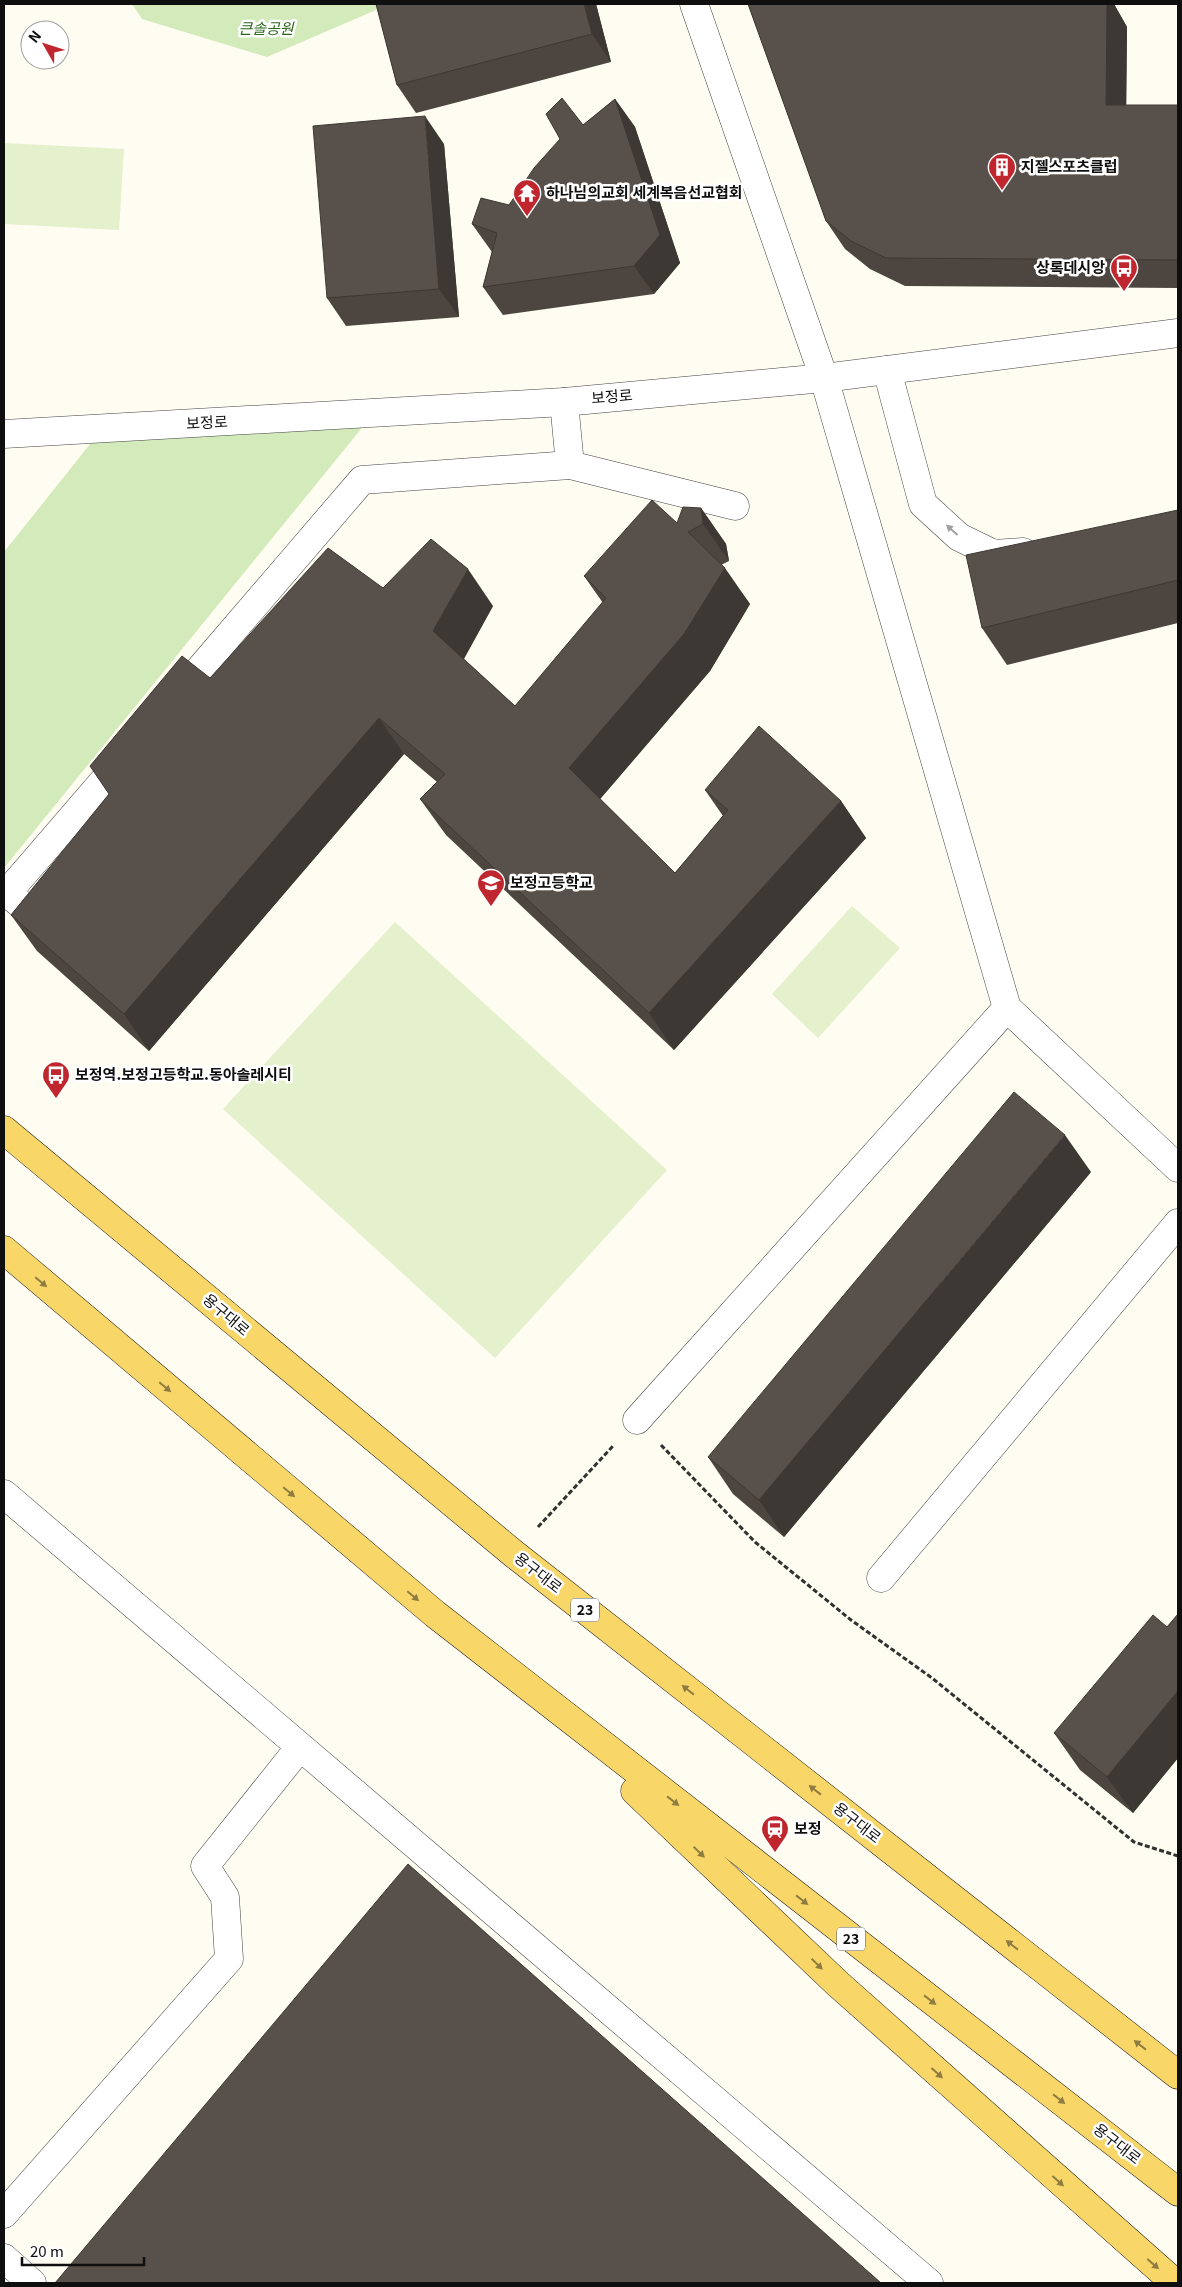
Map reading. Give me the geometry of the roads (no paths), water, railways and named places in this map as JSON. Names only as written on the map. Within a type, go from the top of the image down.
[{"type":"main road","name":"용구대로","points":[[4,1130],[514,1554],[1178,2075]]},
{"type":"main road","name":"용구대로","points":[[4,1250],[435,1614],[524,1686],[1178,2192]]},
{"type":"main road","points":[[524,1686],[838,1984],[1131,2246],[1175,2283]]},
{"type":"street","points":[[694,4],[824,378],[1007,1008],[1178,1168]]},
{"type":"street","name":"보정로","points":[[4,434],[564,402],[824,378],[1178,334]]},
{"type":"street","points":[[887,370],[923,504],[959,537],[994,554],[1029,552],[1047,547]]},
{"type":"street","points":[[564,402],[570,465]]},
{"type":"street","points":[[162,713],[362,480],[570,465],[735,506]]},
{"type":"street","points":[[43,922],[7,893],[142,736]]},
{"type":"street","points":[[636,1420],[1007,1008]]},
{"type":"street","points":[[881,1578],[1178,1223]]},
{"type":"street","points":[[4,1494],[929,2283]]},
{"type":"street","points":[[4,2214],[229,1959],[225,1897],[205,1866],[300,1747]]},
{"type":"street","points":[[4,2258],[32,2283]]},
{"type":"place","name":"지젤스포츠클럽","points":[[1002,191]]},
{"type":"place","name":"하나님의교회 세계복음선교협회","points":[[527,217]]},
{"type":"place","name":"상록데시앙","points":[[1124,292]]},
{"type":"place","name":"보정고등학교","points":[[491,907]]},
{"type":"place","name":"보정역.보정고등학교.동아솔레시티","points":[[56,1099]]},
{"type":"place","name":"보정","points":[[775,1853]]},
{"type":"park label","name":"큰솔공원","points":[[266,29]]}]
